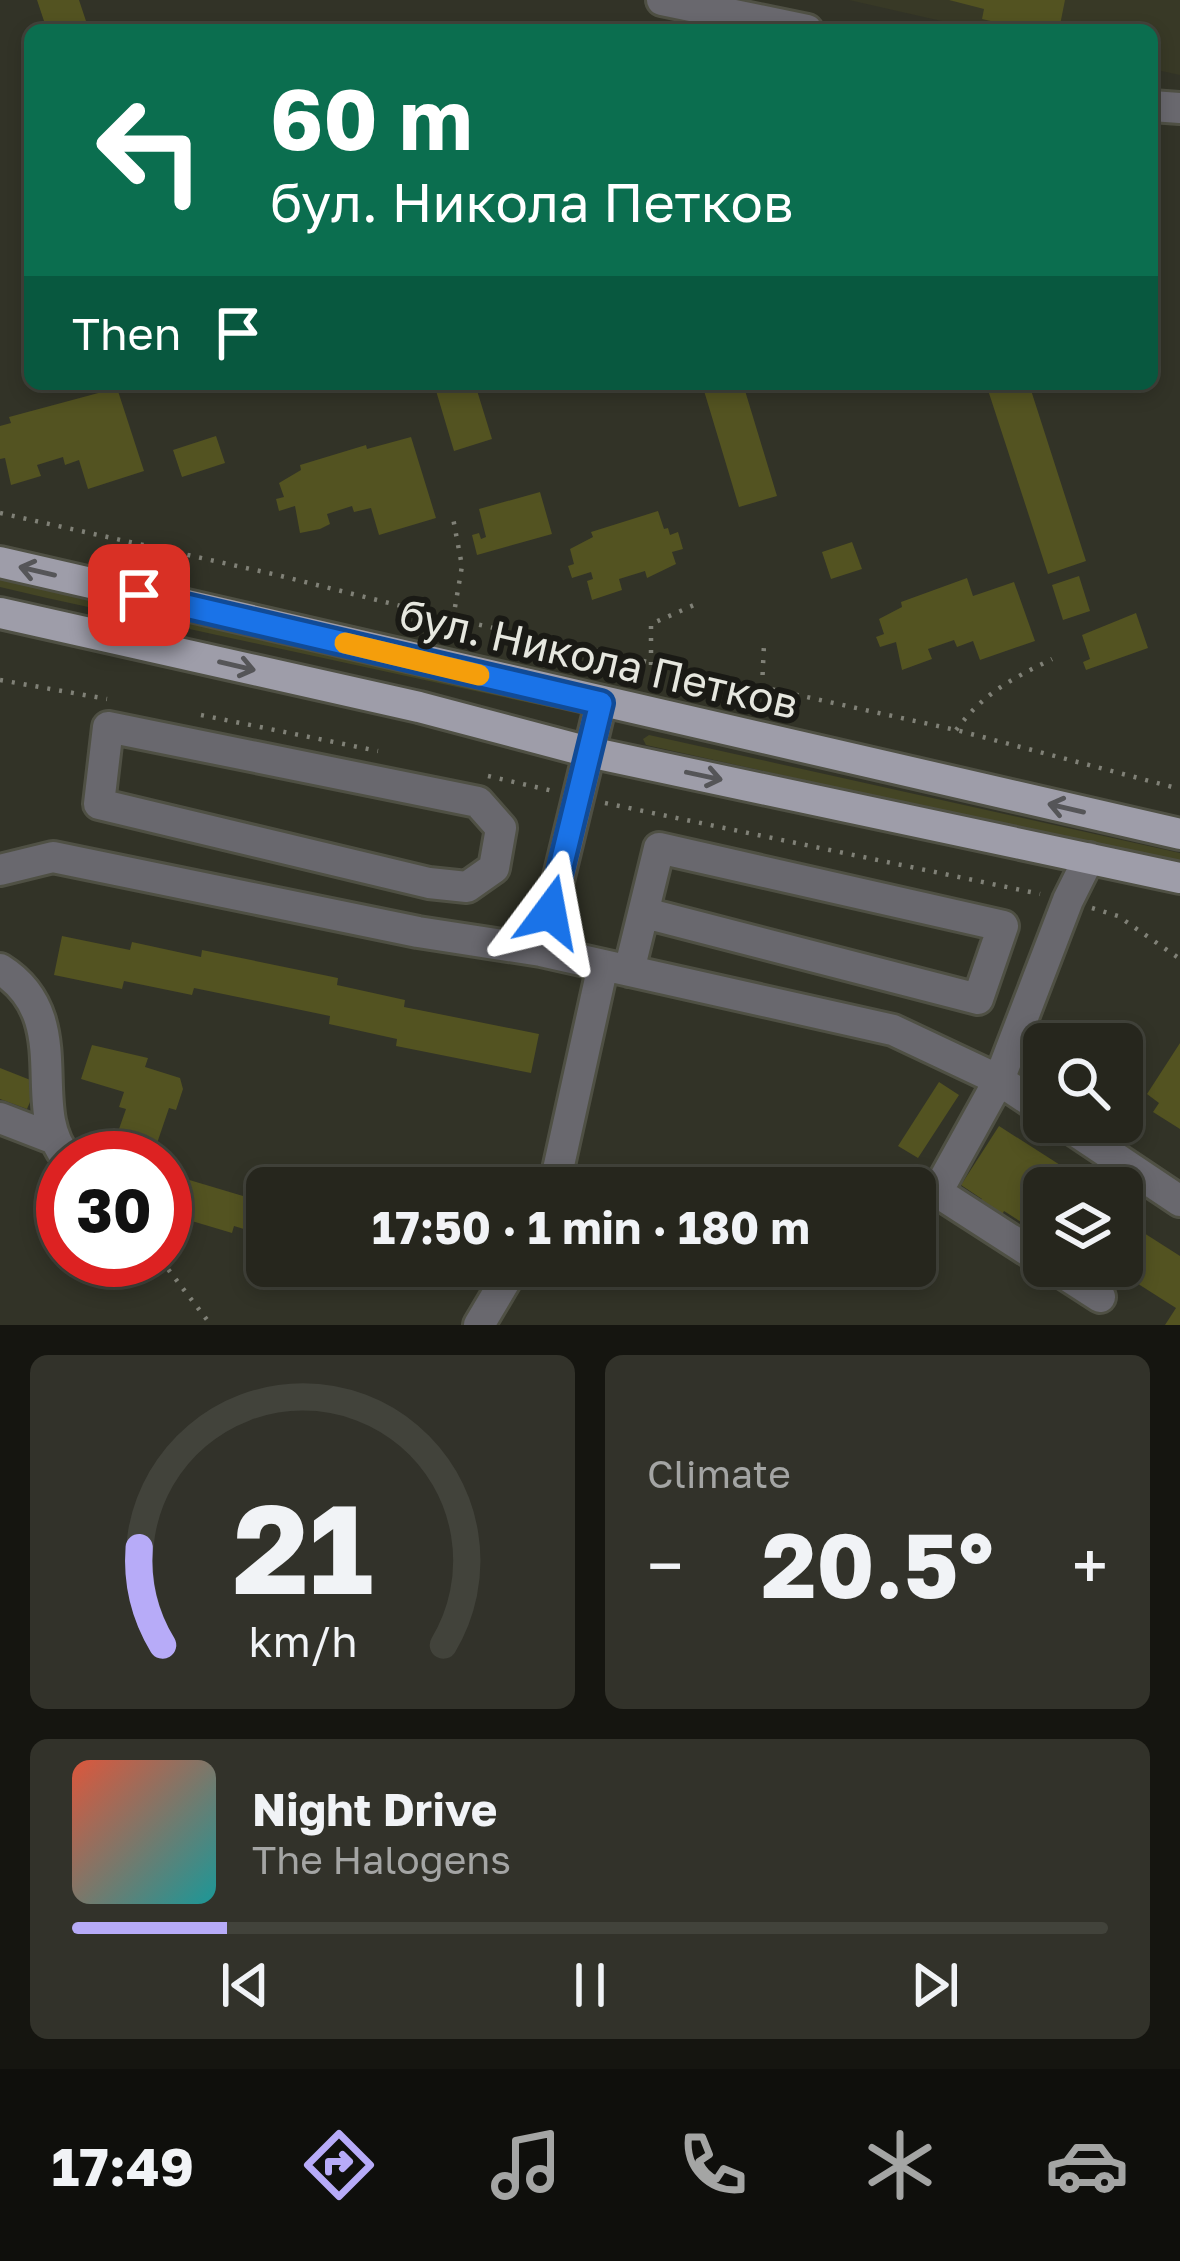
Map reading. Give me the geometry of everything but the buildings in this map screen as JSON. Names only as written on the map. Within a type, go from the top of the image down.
[{"type":"main road","name":"бул. Никола Петков","points":[[0,562],[1180,833]]},
{"type":"main road","points":[[0,613],[419,707],[590,752],[1180,878]]},
{"type":"street","points":[[662,0],[778,24]]},
{"type":"street","points":[[541,951],[601,703]]},
{"type":"street","points":[[108,727],[478,802],[501,828],[494,868],[467,887],[429,884],[99,804],[108,727]]},
{"type":"street","points":[[560,1167],[616,968],[645,914],[659,848],[1003,926],[978,999],[645,914]]},
{"type":"street","points":[[0,870],[53,857],[418,932],[541,951],[893,1030],[1023,1096]]},
{"type":"street","points":[[1023,1247],[938,1192],[999,1081],[1068,900],[1089,858]]},
{"type":"street","points":[[418,932],[429,884]]},
{"type":"street","points":[[0,969],[43,1019],[58,1131]]},
{"type":"street","points":[[0,1118],[36,1136]]},
{"type":"street","points":[[1093,1143],[1180,1201]]},
{"type":"street","points":[[479,1325],[502,1287]]},
{"type":"street","points":[[1085,1287],[1100,1297]]},
{"type":"path","points":[[0,513],[453,620],[956,730],[1180,789]]},
{"type":"path","points":[[453,518],[462,566],[453,620]]},
{"type":"path","points":[[651,664],[651,624],[694,605]]},
{"type":"path","points":[[762,686],[764,644]]},
{"type":"path","points":[[956,730],[998,686],[1052,659]]},
{"type":"path","points":[[182,1287],[211,1325]]},
{"type":"shaded area","points":[[849,0],[1180,0],[1180,75],[1158,70],[1158,24],[955,24]]},
{"type":"shaded area","points":[[0,572],[563,704],[558,709],[0,587]]},
{"type":"shaded area","points":[[649,735],[1180,853],[1180,863],[646,745],[643,739]]},
{"type":"slow traffic","points":[[345,643],[479,675]]},
{"type":"route","points":[[139,595],[601,703],[550,912]]}]
